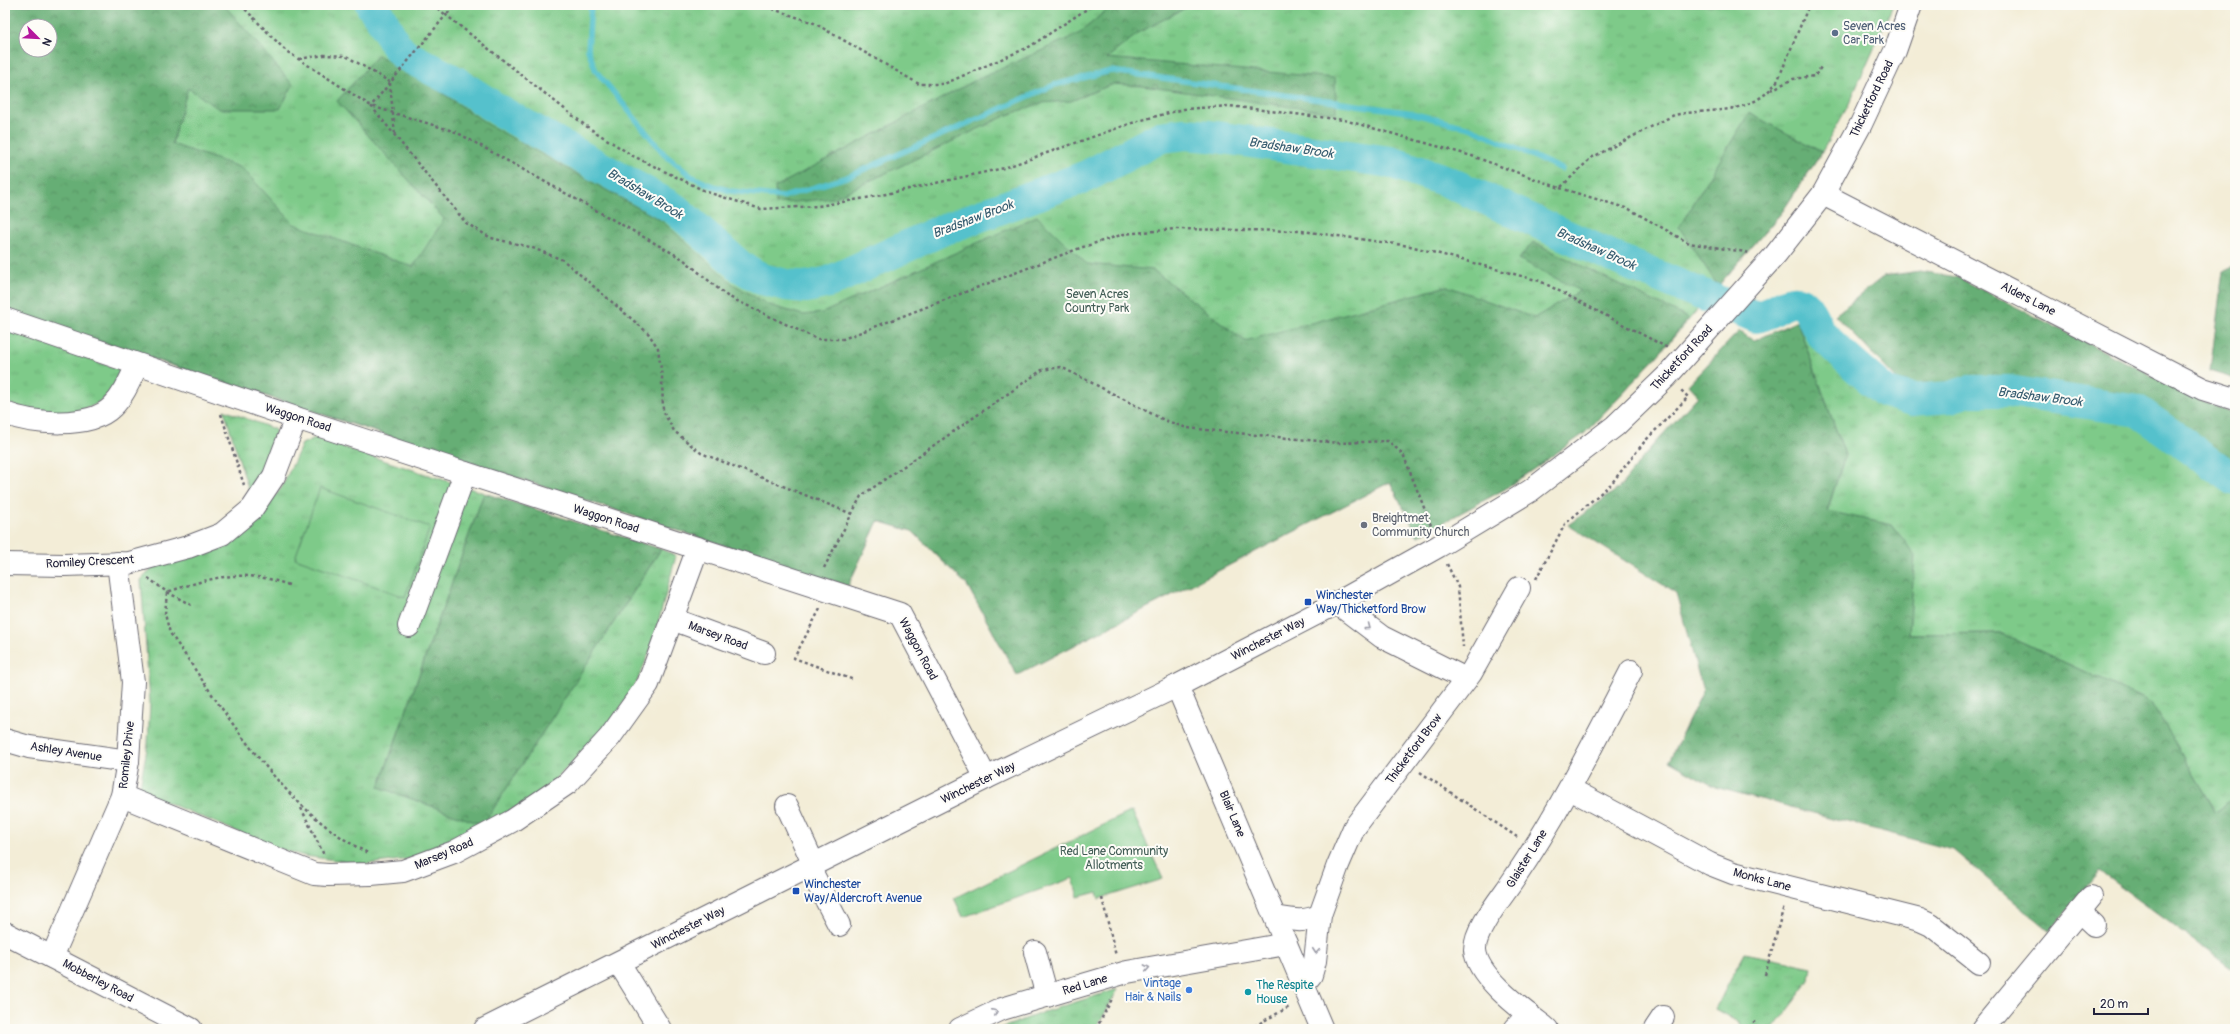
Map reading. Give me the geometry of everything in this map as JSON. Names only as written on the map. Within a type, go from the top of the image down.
[{"type":"street","name":"Thicketford Road","points":[[1337,603],[1439,546],[1530,491],[1615,426],[1668,376],[1776,254],[1823,194],[1861,124],[1895,52],[1911,5]]},
{"type":"street","name":"Alders Lane","points":[[1823,194],[2203,389],[2235,400]]},
{"type":"street","name":"Waggon Road","points":[[5,319],[296,418],[900,614],[986,778]]},
{"type":"street","points":[[5,413],[39,423],[90,418],[110,408],[124,393],[137,365]]},
{"type":"street","name":"Romiley Crescent","points":[[5,564],[123,563],[188,547],[222,534],[252,509],[274,476],[296,418]]},
{"type":"street","points":[[409,626],[465,473]]},
{"type":"street","name":"Marsey Road","points":[[122,796],[314,874],[328,875],[403,871],[454,852],[512,821],[568,783],[610,737],[648,684],[698,548]]},
{"type":"street","name":"Romiley Drive","points":[[52,957],[122,796],[128,761],[133,682],[123,563]]},
{"type":"street","name":"Thicketford Brow","points":[[1305,991],[1315,961],[1320,914],[1338,865],[1354,828],[1468,676],[1519,588]]},
{"type":"street","points":[[1337,603],[1382,637],[1468,676]]},
{"type":"street","name":"Winchester Way","points":[[484,1029],[619,963],[986,778],[1177,686],[1337,603]]},
{"type":"street","name":"Marsey Road","points":[[672,619],[764,653]]},
{"type":"street","name":"Glaister Lane","points":[[1547,1029],[1522,1021],[1488,978],[1475,950],[1479,933],[1534,849],[1570,789],[1631,671]]},
{"type":"street","name":"Blair Lane","points":[[1177,686],[1322,1029]]},
{"type":"street","name":"Ashley Avenue","points":[[5,740],[29,747],[128,761]]},
{"type":"street","name":"Monks Lane","points":[[1570,789],[1710,864],[1733,873],[1920,920],[1966,940],[1979,963]]},
{"type":"street","points":[[787,806],[839,925]]},
{"type":"street","points":[[1982,1029],[2088,911]]},
{"type":"street","points":[[1275,917],[1297,921],[1312,919],[1320,914]]},
{"type":"street","name":"Mobberley Road","points":[[5,933],[52,957],[166,1023],[191,1029]]},
{"type":"street","name":"Red Lane","points":[[960,1029],[1002,1009],[1124,973],[1286,944]]},
{"type":"street","points":[[1035,952],[1047,996]]},
{"type":"street","points":[[619,963],[660,1029]]},
{"type":"path","points":[[241,5],[286,51],[371,106],[456,132],[683,259],[727,296],[817,339],[843,338],[1080,248],[1124,234],[1175,229],[1294,231],[1410,246],[1540,281],[1691,350]]},
{"type":"path","points":[[433,5],[586,126],[633,156],[707,192],[761,210],[818,206],[877,196],[1004,168],[1138,121],[1184,109],[1229,106],[1344,120],[1472,156],[1560,188],[1629,208],[1689,243],[1743,253],[1776,254]]},
{"type":"path","points":[[371,106],[446,15],[453,8],[462,5]]},
{"type":"path","points":[[761,5],[814,23],[919,84],[944,84],[1029,47],[1093,5]]},
{"type":"path","points":[[1771,90],[1786,64],[1809,5]]},
{"type":"path","points":[[299,59],[324,55],[346,56],[390,82]]},
{"type":"path","points":[[1560,188],[1591,158],[1674,115],[1688,112],[1733,109],[1759,100],[1771,90],[1793,79],[1815,76],[1821,66]]},
{"type":"path","points":[[390,82],[395,135]]},
{"type":"path","points":[[371,106],[466,223],[491,238],[530,247],[563,260],[648,333],[658,348],[662,377],[663,412],[674,431],[700,453],[852,514]]},
{"type":"path","points":[[854,680],[794,658],[852,514],[861,496],[1042,370],[1062,367],[1164,420],[1187,428],[1338,443],[1388,441],[1403,454],[1439,546],[1458,587],[1464,662],[1468,676]]},
{"type":"path","points":[[1519,588],[1534,583],[1565,524],[1611,484],[1645,441],[1688,397],[1668,376]]},
{"type":"path","points":[[214,390],[252,509]]},
{"type":"path","points":[[123,563],[167,592],[194,606]]},
{"type":"path","points":[[167,592],[203,580],[243,574],[272,579],[289,585]]},
{"type":"path","points":[[167,592],[165,614],[170,633],[239,732],[300,806],[323,850],[328,875]]},
{"type":"path","points":[[1405,762],[1534,849]]},
{"type":"path","points":[[300,806],[350,844],[374,856]]},
{"type":"path","points":[[1765,975],[1789,887]]},
{"type":"path","points":[[1096,1029],[1124,973],[1102,898]]},
{"type":"path","points":[[1249,1029],[1305,991]]},
{"type":"path","points":[[1754,1021],[1754,1029]]},
{"type":"green space","name":"Seven Acres Country Park","points":[[5,5],[1893,5],[1848,106],[1819,157],[1782,212],[1660,353],[1585,433],[1505,489],[1418,536],[1390,482],[1017,675],[967,585],[912,531],[878,521],[848,586],[41,323]]},
{"type":"green space","points":[[5,5],[224,5],[293,85],[280,109],[219,109],[188,88],[172,144],[242,168],[294,224],[413,267],[444,219],[337,101],[378,55],[432,86],[489,125],[662,221],[733,284],[769,305],[803,315],[822,313],[1037,216],[1087,264],[1153,270],[1245,341],[1447,286],[1534,318],[1580,291],[1519,259],[1533,242],[1688,318],[1660,353],[1585,433],[1505,489],[1418,536],[1390,482],[1017,675],[967,585],[912,531],[878,521],[848,586],[5,310]]},
{"type":"green space","points":[[1112,5],[1191,5],[1140,32],[1107,58],[1335,78],[1336,113],[1142,86],[1113,84],[1071,101],[1041,103],[1005,116],[834,198],[776,204],[775,187],[974,81],[1080,33]]},
{"type":"green space","points":[[1749,113],[1822,152],[1782,212],[1718,286],[1679,227]]},
{"type":"green space","points":[[2235,267],[2235,379],[2210,371],[2223,270]]},
{"type":"green space","points":[[1920,271],[1957,277],[2206,403],[2235,413],[2235,470],[2138,402],[2011,381],[1969,380],[1909,392],[1835,315],[1884,276]]},
{"type":"green space","points":[[1797,321],[1872,399],[1916,410],[2008,404],[2135,425],[2235,495],[2235,797],[2217,813],[2151,703],[2001,633],[1909,634],[1914,555],[1892,525],[1827,512],[1845,455]]},
{"type":"green space","points":[[1797,321],[1845,455],[1827,511],[1892,525],[1915,555],[1909,634],[2001,633],[2152,703],[2216,812],[2235,797],[2235,970],[2100,872],[2049,931],[1953,850],[1715,787],[1669,761],[1703,691],[1676,593],[1568,525],[1619,488],[1653,445],[1698,396],[1688,385],[1739,331],[1754,341]]},
{"type":"green space","points":[[5,330],[122,370],[114,387],[103,399],[89,407],[73,412],[56,413],[21,408],[5,402]]},
{"type":"green space","points":[[224,410],[274,429],[276,432],[263,467],[249,492]]},
{"type":"green space","points":[[315,438],[484,493],[379,787],[483,824],[661,549],[676,556],[652,646],[637,682],[614,718],[563,772],[531,800],[432,850],[410,859],[367,864],[304,856],[277,848],[139,791],[148,743],[150,702],[141,580],[154,566],[201,554],[230,540],[251,526],[282,487],[302,444]]},
{"type":"green space","points":[[320,488],[430,527],[405,597],[295,558]]},
{"type":"green space","points":[[484,493],[661,549],[483,825],[379,787]]},
{"type":"green space","name":"Red Lane Community Allotments","points":[[1132,811],[1163,879],[1099,899],[1097,892],[1078,897],[1073,878],[963,917],[954,898]]},
{"type":"green space","points":[[1745,953],[1812,967],[1810,980],[1773,1029],[1739,1029],[1741,1024],[1715,1009]]},
{"type":"green space","points":[[1118,989],[1096,1029],[999,1029],[1044,1012]]},
{"type":"waterway","name":"Bradshaw Brook","points":[[371,5],[382,20],[395,44],[403,54],[456,82],[500,111],[675,209],[741,267],[762,279],[786,285],[807,287],[829,282],[940,231],[1087,176],[1161,137],[1185,134],[1209,136],[1390,162],[1444,180],[1631,265],[1756,317],[1765,315],[1787,303],[1798,302],[1807,308],[1822,334],[1844,357],[1885,392],[1912,400],[1950,397],[1969,391],[2009,391],[2138,411],[2235,480]]},
{"type":"waterway","points":[[591,5],[588,50],[596,71],[665,155],[691,176],[710,185],[731,191],[783,197],[847,177],[1054,85],[1111,71],[1407,112],[1470,128],[1562,169]]},
{"type":"place","name":"Seven Acres Car Park","points":[[1835,33]]},
{"type":"place","name":"Breightmet Community Church","points":[[1364,525]]},
{"type":"place","name":"Winchester Way/Thicketford Brow","points":[[1308,602]]},
{"type":"place","name":"Winchester Way/Aldercroft Avenue","points":[[796,891]]},
{"type":"place","name":"Vintage Hair & Nails","points":[[1189,990]]},
{"type":"place","name":"The Respite House","points":[[1248,992]]}]
